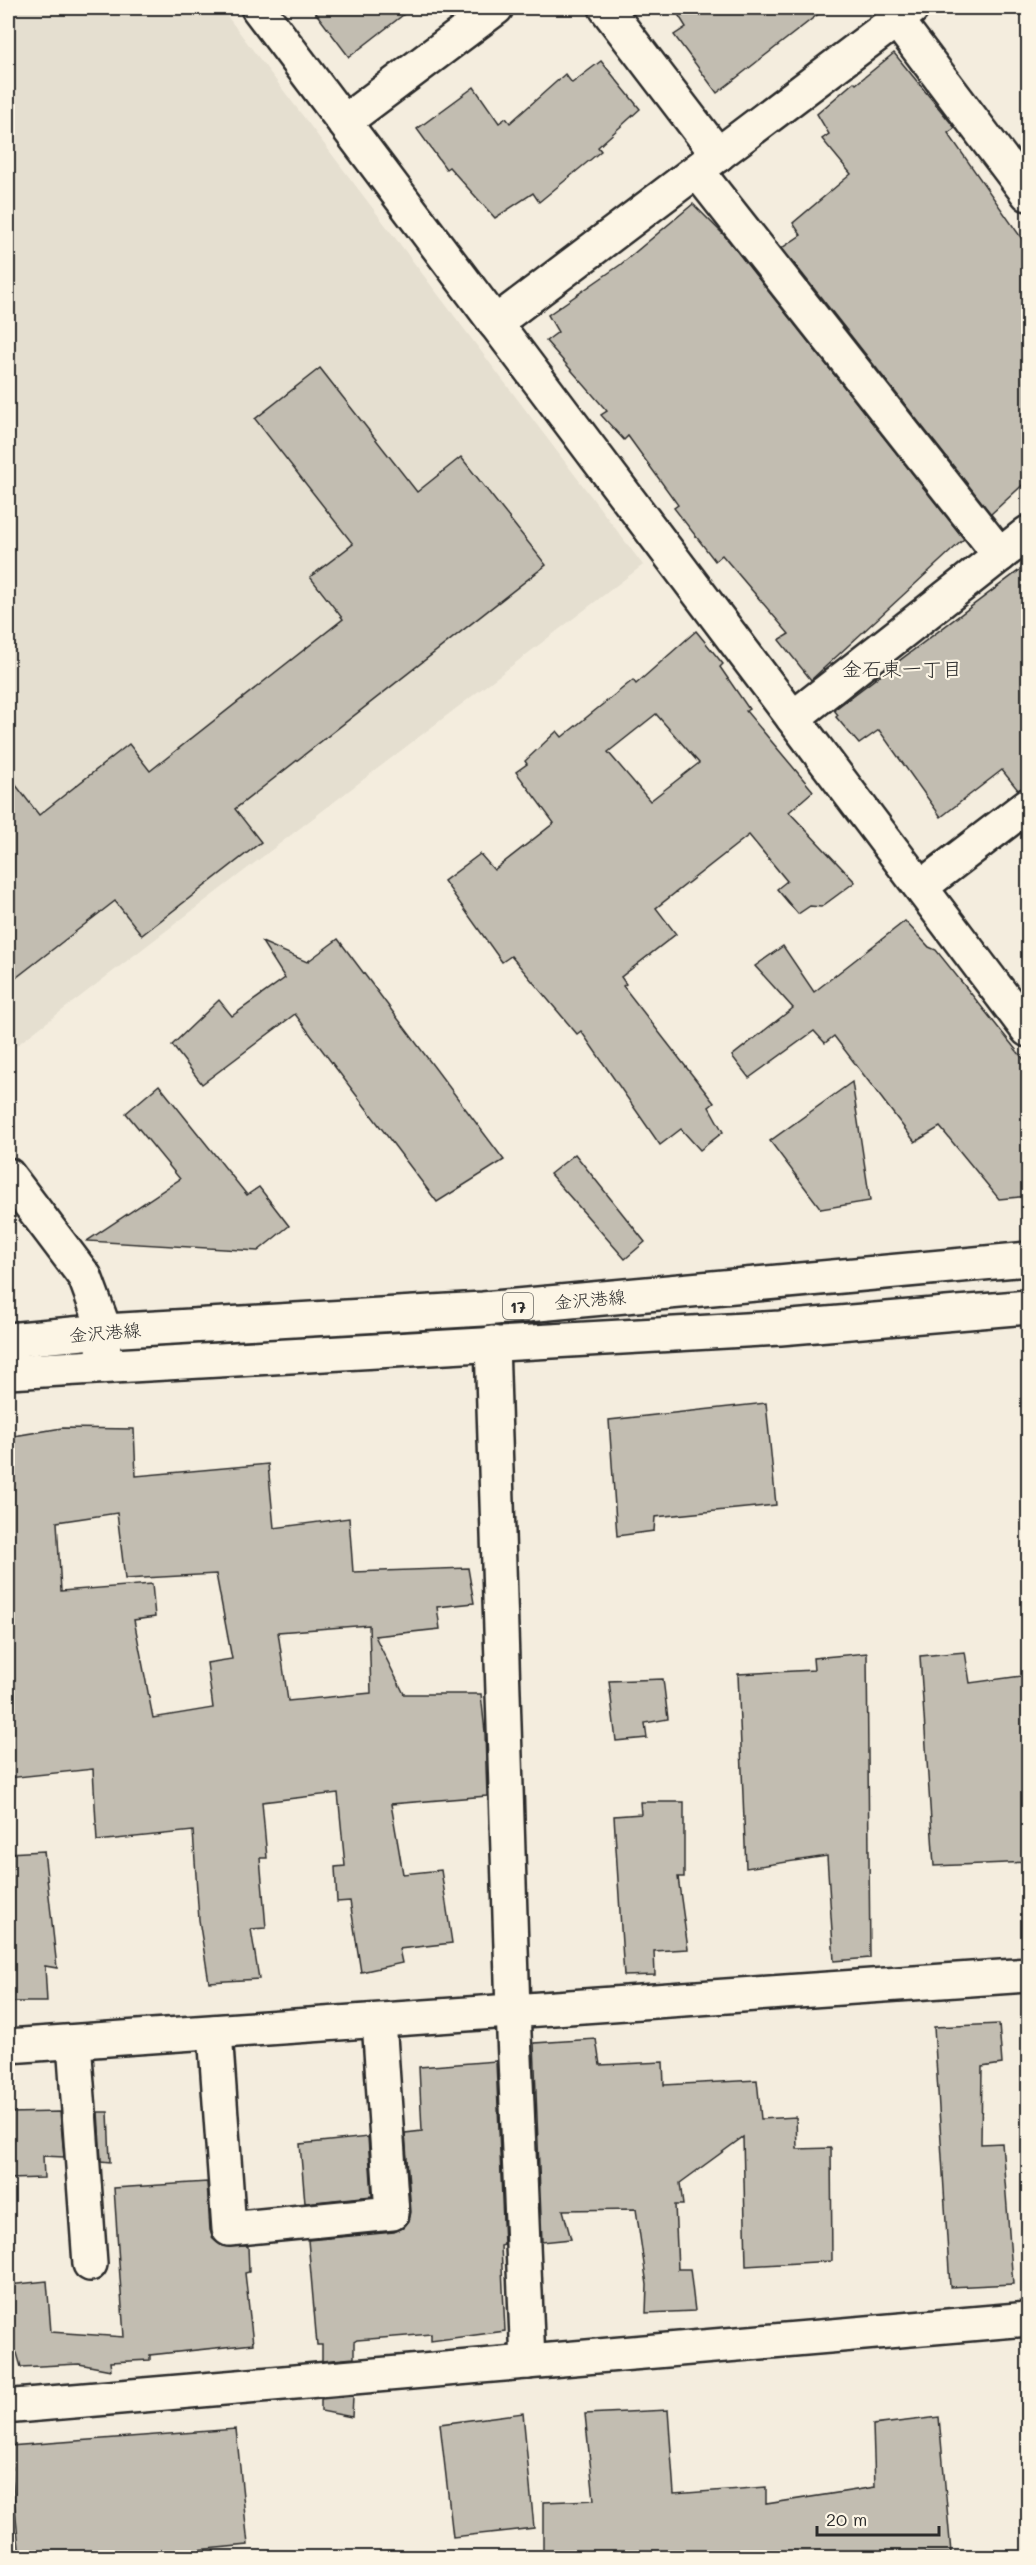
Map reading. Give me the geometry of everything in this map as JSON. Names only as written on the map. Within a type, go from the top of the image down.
[{"type":"street","points":[[258,8],[1029,1029]]},
{"type":"street","points":[[344,122],[496,8]]},
{"type":"street","points":[[606,8],[707,163],[1000,555]]},
{"type":"street","points":[[495,323],[904,14],[1029,194]]},
{"type":"street","points":[[793,718],[1029,533]]},
{"type":"street","points":[[921,887],[1029,805]]},
{"type":"street","points":[[8,1175],[85,1277],[105,1331],[102,1366]]},
{"type":"street","name":"金沢港線","points":[[8,1340],[105,1331],[483,1309],[1029,1259]]},
{"type":"street","name":"金沢港線","points":[[8,1372],[780,1328],[1029,1307]]},
{"type":"street","points":[[492,1343],[513,2011],[528,2362]]},
{"type":"street","points":[[8,2046],[1029,1975]]},
{"type":"street","points":[[215,2032],[229,2229],[392,2214],[379,2021]]},
{"type":"street","points":[[74,2042],[90,2264]]},
{"type":"street","points":[[15,2406],[1029,2319]]},
{"type":"shaded area","points":[[8,8],[221,8],[643,565],[8,1052]]},
{"type":"building","points":[[312,8],[412,8],[349,57]]},
{"type":"building","points":[[674,8],[826,8],[717,93],[674,35],[686,27]]},
{"type":"building","points":[[894,53],[955,128],[948,133],[1029,249],[1029,479],[991,514],[782,248],[801,235],[793,223],[851,174],[822,139],[829,134],[817,114],[854,82],[856,84]]},
{"type":"building","points":[[601,61],[640,109],[598,147],[601,151],[539,202],[533,193],[495,218],[449,167],[446,169],[417,129],[474,87],[499,123],[506,118],[510,123],[565,74],[572,83]]},
{"type":"building","points":[[693,204],[724,235],[964,539],[811,680],[779,640],[789,634],[722,555],[715,561],[674,508],[678,505],[628,436],[624,440],[601,415],[607,411],[546,341],[558,332],[548,315],[620,265]]},
{"type":"building","points":[[320,368],[417,492],[461,457],[546,565],[235,809],[261,842],[142,935],[115,901],[8,984],[8,775],[39,815],[129,744],[150,771],[343,619],[310,577],[353,544],[255,419]]},
{"type":"building","points":[[1029,563],[1029,787],[1018,790],[1002,770],[941,817],[879,730],[859,744],[836,717],[838,715],[834,710]]},
{"type":"building","points":[[696,631],[723,664],[720,667],[749,709],[746,711],[813,791],[789,812],[855,882],[821,907],[810,906],[798,914],[777,889],[787,881],[749,835],[656,908],[676,934],[621,977],[626,984],[623,986],[714,1103],[709,1107],[723,1132],[700,1150],[681,1129],[660,1145],[581,1031],[577,1034],[511,956],[502,962],[444,881],[480,854],[494,870],[554,823],[516,772],[527,764],[525,761],[557,731],[562,737],[633,680],[636,684]],"holes":[[[656,714],[699,763],[650,801],[608,752]]]},
{"type":"building","points":[[905,921],[929,947],[936,950],[1029,1066],[1029,1196],[999,1199],[940,1127],[915,1142],[834,1036],[825,1043],[814,1031],[749,1078],[732,1056],[793,1008],[755,966],[783,946],[814,992]]},
{"type":"building","points":[[338,939],[504,1160],[437,1202],[295,1014],[202,1084],[172,1045],[219,1000],[232,1016],[285,978],[262,942],[307,962]]},
{"type":"building","points":[[852,1082],[870,1201],[821,1209],[770,1141]]},
{"type":"building","points":[[159,1085],[247,1195],[259,1187],[289,1226],[258,1251],[87,1241],[180,1179],[126,1113]]},
{"type":"building","points":[[575,1154],[645,1242],[625,1259],[550,1174]]},
{"type":"building","points":[[766,1403],[776,1505],[655,1517],[654,1531],[617,1536],[609,1420]]},
{"type":"building","points":[[62,1428],[134,1429],[136,1476],[268,1464],[274,1528],[349,1518],[353,1572],[468,1568],[474,1603],[437,1607],[440,1629],[375,1636],[404,1694],[481,1694],[487,1796],[391,1804],[403,1874],[441,1870],[452,1943],[399,1949],[402,1963],[361,1972],[350,1901],[337,1902],[335,1867],[345,1866],[338,1793],[262,1802],[267,1858],[260,1858],[266,1928],[251,1929],[259,1979],[209,1982],[199,1920],[193,1831],[97,1841],[93,1769],[8,1778],[8,1437]],"holes":[[[117,1513],[125,1579],[216,1574],[232,1659],[207,1663],[213,1708],[153,1718],[134,1620],[155,1617],[152,1584],[61,1591],[57,1522]],[[369,1625],[371,1693],[288,1701],[278,1632]]]},
{"type":"building","points":[[965,1652],[970,1683],[1029,1675],[1029,1862],[934,1866],[920,1656]]},
{"type":"building","points":[[867,1653],[870,1958],[834,1961],[827,1856],[746,1868],[738,1674],[814,1670],[813,1658]]},
{"type":"building","points":[[663,1679],[668,1719],[645,1723],[647,1738],[616,1741],[609,1681]]},
{"type":"building","points":[[640,1802],[684,1802],[684,1877],[678,1877],[688,1949],[654,1951],[655,1975],[624,1976],[614,1816],[641,1814]]},
{"type":"building","points":[[44,1851],[57,1968],[45,1966],[47,2002],[8,2002],[8,1853]]},
{"type":"building","points":[[999,2024],[1002,2064],[982,2067],[981,2144],[1002,2143],[1013,2284],[950,2287],[934,2027]]},
{"type":"building","points":[[596,2039],[600,2065],[663,2062],[664,2085],[757,2080],[761,2119],[796,2117],[797,2149],[831,2148],[832,2261],[746,2266],[743,2137],[680,2183],[683,2205],[675,2205],[678,2269],[690,2269],[695,2311],[646,2313],[647,2285],[636,2209],[563,2210],[571,2239],[542,2242],[534,2043]]},
{"type":"building","points":[[496,2061],[504,2245],[501,2246],[505,2331],[431,2341],[431,2334],[357,2340],[354,2342],[354,2358],[322,2361],[322,2345],[317,2345],[308,2240],[394,2232],[403,2228],[409,2221],[411,2212],[405,2133],[422,2131],[419,2067]]},
{"type":"building","points":[[60,2112],[64,2157],[43,2156],[44,2178],[8,2179],[8,2113]]},
{"type":"building","points":[[98,2112],[108,2112],[110,2162],[101,2161]]},
{"type":"building","points":[[368,2137],[372,2196],[305,2203],[300,2144]]},
{"type":"building","points":[[207,2182],[210,2230],[213,2239],[222,2246],[248,2246],[249,2272],[245,2273],[253,2344],[150,2355],[150,2360],[110,2362],[111,2370],[79,2364],[21,2367],[17,2353],[9,2350],[8,2285],[47,2281],[51,2332],[124,2337],[114,2188]]},
{"type":"building","points":[[353,2396],[352,2417],[321,2411],[321,2399]]},
{"type":"building","points":[[668,2410],[674,2494],[766,2487],[766,2504],[875,2487],[873,2425],[939,2417],[951,2553],[852,2554],[853,2558],[543,2558],[543,2502],[594,2500],[585,2414]]},
{"type":"building","points":[[523,2413],[534,2528],[453,2537],[440,2424]]},
{"type":"building","points":[[236,2429],[248,2545],[113,2558],[20,2558],[9,2446]]},
{"type":"district","name":"金石東一丁目","points":[[902,668]]}]
